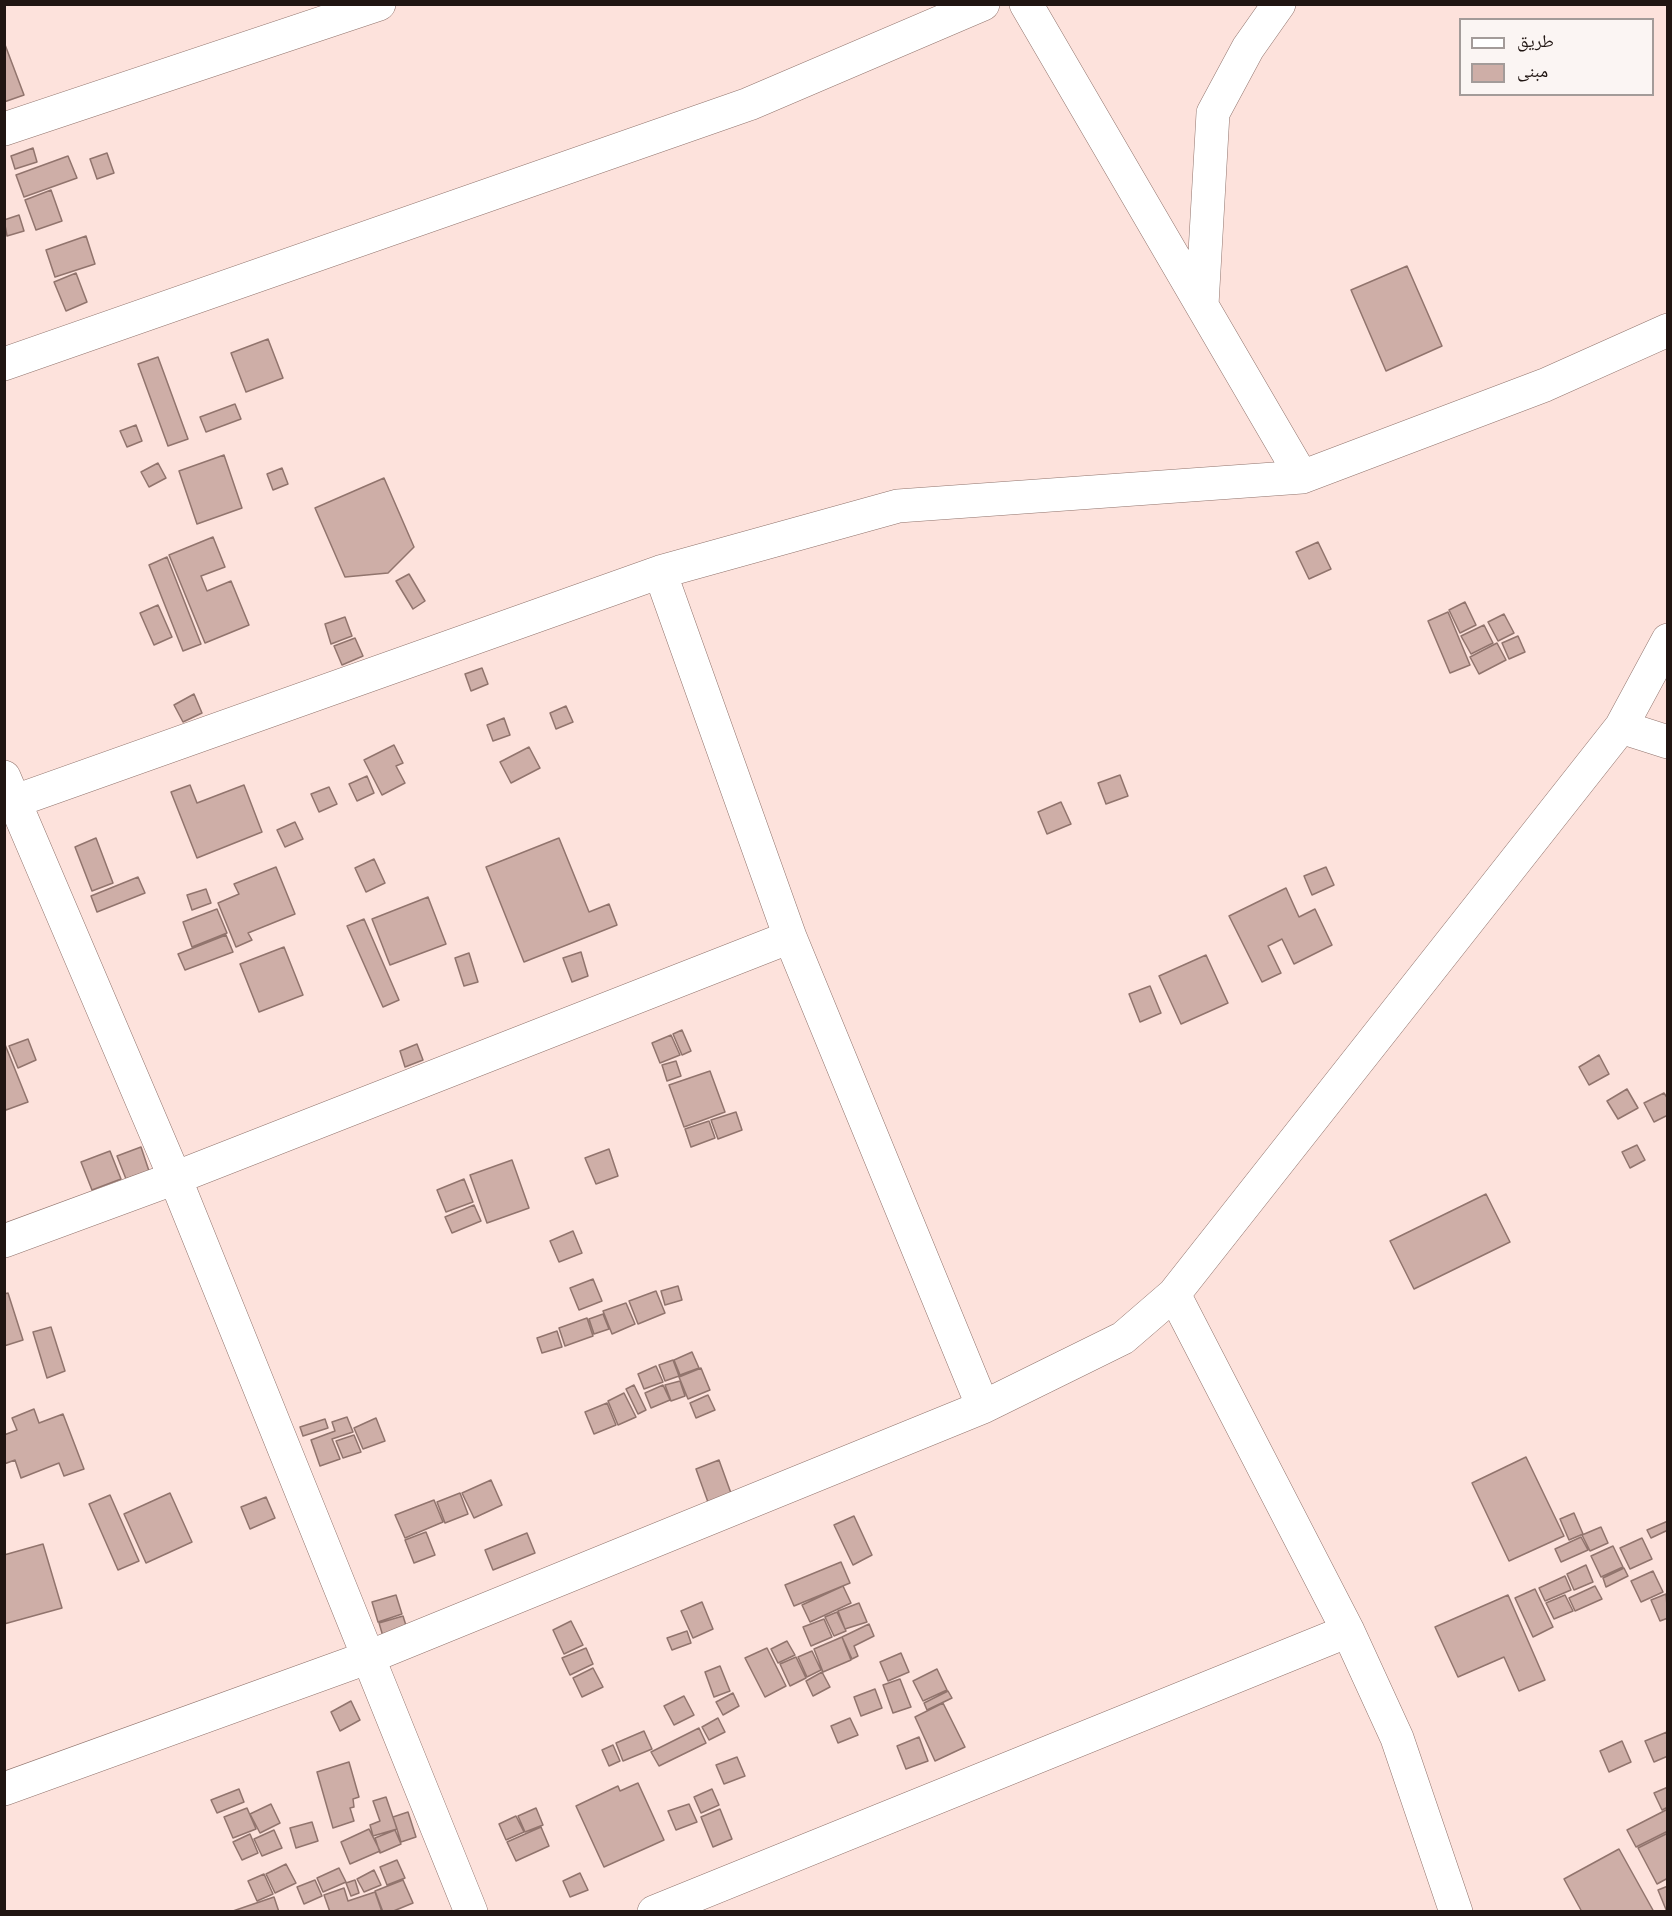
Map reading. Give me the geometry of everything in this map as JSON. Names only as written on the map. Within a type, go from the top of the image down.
[{"type":"street","points":[[4,129],[380,4]]},
{"type":"street","points":[[4,364],[749,104],[983,4]]},
{"type":"street","points":[[1026,4],[1302,477]]},
{"type":"street","points":[[1202,305],[1213,113],[1248,48],[1279,4]]},
{"type":"street","points":[[471,1911],[175,1178],[8,794],[660,572],[898,506],[1302,477],[1545,385],[1668,330]]},
{"type":"street","points":[[660,572],[790,937],[983,1407]]},
{"type":"street","points":[[4,1789],[369,1657],[983,1407],[1123,1338],[1174,1294],[1621,727],[1668,640]]},
{"type":"street","points":[[1621,727],[1668,742]]},
{"type":"street","points":[[4,1241],[175,1178],[790,937]]},
{"type":"street","points":[[1174,1294],[1348,1631],[1397,1738],[1456,1911]]},
{"type":"street","points":[[654,1911],[1348,1631]]},
{"type":"building","points":[[4,42],[24,95],[4,102]]},
{"type":"building","points":[[33,148],[37,162],[15,169],[11,156]]},
{"type":"building","points":[[107,153],[114,173],[97,179],[90,159]]},
{"type":"building","points":[[68,156],[77,178],[24,197],[16,175]]},
{"type":"building","points":[[51,190],[62,221],[36,230],[25,200]]},
{"type":"building","points":[[19,215],[24,231],[7,236],[4,220]]},
{"type":"building","points":[[86,236],[95,264],[55,277],[46,250]]},
{"type":"building","points":[[1407,266],[1442,346],[1386,371],[1351,290]]},
{"type":"building","points":[[76,273],[87,302],[66,311],[54,282]]},
{"type":"building","points":[[268,339],[283,378],[246,392],[231,353]]},
{"type":"building","points":[[158,357],[188,439],[168,446],[138,364]]},
{"type":"building","points":[[235,404],[241,419],[206,432],[200,417]]},
{"type":"building","points":[[136,425],[142,441],[127,447],[120,431]]},
{"type":"building","points":[[224,455],[242,508],[197,524],[179,471]]},
{"type":"building","points":[[158,463],[166,478],[149,487],[141,472]]},
{"type":"building","points":[[282,468],[288,484],[273,490],[267,474]]},
{"type":"building","points":[[384,478],[414,547],[388,573],[345,577],[315,508]]},
{"type":"building","points":[[213,537],[225,567],[201,576],[207,591],[231,581],[249,625],[205,643],[169,555]]},
{"type":"building","points":[[1318,542],[1331,569],[1309,579],[1296,552]]},
{"type":"building","points":[[167,557],[201,644],[183,651],[149,565]]},
{"type":"building","points":[[409,574],[425,601],[413,609],[396,581]]},
{"type":"building","points":[[1465,602],[1476,625],[1460,633],[1449,610]]},
{"type":"building","points":[[158,605],[172,637],[154,645],[140,613]]},
{"type":"building","points":[[1448,612],[1470,665],[1450,673],[1428,621]]},
{"type":"building","points":[[1504,614],[1514,633],[1498,641],[1488,622]]},
{"type":"building","points":[[345,617],[352,636],[331,644],[325,624]]},
{"type":"building","points":[[1484,625],[1493,643],[1471,654],[1461,636]]},
{"type":"building","points":[[1518,636],[1525,652],[1509,659],[1502,643]]},
{"type":"building","points":[[355,638],[363,656],[342,665],[334,646]]},
{"type":"building","points":[[1497,643],[1506,660],[1479,674],[1470,657]]},
{"type":"building","points":[[482,668],[488,684],[471,691],[465,674]]},
{"type":"building","points":[[194,694],[202,713],[183,722],[174,705]]},
{"type":"building","points":[[566,706],[573,722],[556,729],[550,713]]},
{"type":"building","points":[[504,718],[510,735],[493,741],[487,725]]},
{"type":"building","points":[[394,745],[403,763],[396,766],[405,783],[382,795],[364,760]]},
{"type":"building","points":[[529,747],[540,768],[511,783],[500,762]]},
{"type":"building","points":[[1120,775],[1128,796],[1106,804],[1098,783]]},
{"type":"building","points":[[367,776],[374,793],[357,801],[349,784]]},
{"type":"building","points":[[190,785],[197,803],[244,785],[262,832],[197,858],[171,792]]},
{"type":"building","points":[[329,787],[337,804],[319,812],[311,794]]},
{"type":"building","points":[[1061,802],[1071,824],[1047,834],[1038,812]]},
{"type":"building","points":[[295,822],[303,839],[285,847],[277,830]]},
{"type":"building","points":[[96,838],[113,883],[92,891],[75,847]]},
{"type":"building","points":[[559,838],[589,912],[609,904],[617,925],[524,962],[486,867]]},
{"type":"building","points":[[374,859],[385,883],[366,892],[355,868]]},
{"type":"building","points":[[276,867],[295,914],[248,933],[252,940],[236,947],[218,903],[239,894],[234,884]]},
{"type":"building","points":[[1326,867],[1334,885],[1312,895],[1304,876]]},
{"type":"building","points":[[138,877],[145,893],[97,912],[91,896]]},
{"type":"building","points":[[1286,888],[1299,917],[1315,909],[1332,945],[1294,964],[1282,939],[1268,946],[1281,973],[1262,982],[1229,916]]},
{"type":"building","points":[[206,889],[211,903],[192,910],[187,895]]},
{"type":"building","points":[[428,897],[446,944],[390,965],[372,919]]},
{"type":"building","points":[[217,909],[227,933],[192,947],[183,922]]},
{"type":"building","points":[[364,919],[399,1000],[383,1007],[347,926]]},
{"type":"building","points":[[226,935],[233,952],[185,970],[178,954]]},
{"type":"building","points":[[284,947],[303,995],[259,1012],[240,964]]},
{"type":"building","points":[[581,952],[588,976],[572,982],[563,958]]},
{"type":"building","points":[[469,953],[478,982],[464,986],[455,958]]},
{"type":"building","points":[[1206,955],[1228,1003],[1181,1024],[1159,976]]},
{"type":"building","points":[[1150,986],[1161,1013],[1140,1022],[1129,994]]},
{"type":"building","points":[[682,1030],[691,1051],[682,1055],[673,1034]]},
{"type":"building","points":[[671,1035],[680,1055],[660,1063],[652,1043]]},
{"type":"building","points":[[28,1039],[36,1060],[18,1068],[9,1046]]},
{"type":"building","points":[[4,1042],[28,1102],[6,1110],[4,1105]]},
{"type":"building","points":[[417,1044],[423,1060],[405,1067],[400,1051]]},
{"type":"building","points":[[1599,1055],[1609,1074],[1589,1085],[1579,1067]]},
{"type":"building","points":[[676,1061],[681,1076],[667,1081],[662,1065]]},
{"type":"building","points":[[710,1071],[725,1112],[684,1127],[669,1085]]},
{"type":"building","points":[[1627,1089],[1638,1108],[1618,1119],[1607,1101]]},
{"type":"building","points":[[1664,1093],[1668,1099],[1668,1115],[1654,1122],[1644,1103]]},
{"type":"building","points":[[736,1112],[742,1130],[718,1139],[711,1120]]},
{"type":"building","points":[[709,1121],[715,1138],[691,1147],[685,1129]]},
{"type":"building","points":[[1637,1145],[1645,1160],[1630,1168],[1622,1152]]},
{"type":"building","points":[[141,1147],[149,1171],[126,1179],[117,1156]]},
{"type":"building","points":[[609,1149],[618,1176],[596,1184],[585,1158]]},
{"type":"building","points":[[110,1151],[121,1179],[92,1190],[81,1162]]},
{"type":"building","points":[[512,1160],[529,1208],[487,1223],[470,1175]]},
{"type":"building","points":[[464,1179],[473,1202],[446,1212],[437,1190]]},
{"type":"building","points":[[1486,1194],[1510,1242],[1414,1289],[1390,1241]]},
{"type":"building","points":[[474,1205],[481,1221],[452,1233],[445,1217]]},
{"type":"building","points":[[573,1231],[582,1253],[559,1262],[550,1241]]},
{"type":"building","points":[[593,1279],[602,1301],[579,1310],[570,1288]]},
{"type":"building","points":[[678,1286],[682,1300],[665,1305],[661,1291]]},
{"type":"building","points":[[656,1291],[665,1313],[638,1324],[629,1301]]},
{"type":"building","points":[[8,1293],[23,1340],[4,1346],[4,1294]]},
{"type":"building","points":[[626,1303],[635,1324],[612,1334],[603,1311]]},
{"type":"building","points":[[603,1314],[609,1329],[594,1334],[589,1319]]},
{"type":"building","points":[[587,1318],[593,1336],[565,1346],[559,1328]]},
{"type":"building","points":[[51,1327],[65,1371],[47,1378],[33,1332]]},
{"type":"building","points":[[557,1331],[562,1347],[542,1353],[537,1338]]},
{"type":"building","points":[[692,1352],[699,1368],[680,1375],[674,1360]]},
{"type":"building","points":[[673,1360],[679,1376],[665,1381],[659,1365]]},
{"type":"building","points":[[656,1366],[663,1382],[644,1389],[638,1374]]},
{"type":"building","points":[[701,1368],[710,1390],[688,1399],[679,1377]]},
{"type":"building","points":[[680,1381],[685,1396],[671,1401],[665,1385]]},
{"type":"building","points":[[634,1385],[646,1410],[638,1414],[626,1389]]},
{"type":"building","points":[[663,1385],[670,1400],[651,1408],[645,1393]]},
{"type":"building","points":[[624,1393],[636,1417],[618,1425],[608,1401]]},
{"type":"building","points":[[708,1395],[715,1410],[696,1418],[690,1403]]},
{"type":"building","points":[[607,1403],[616,1425],[594,1434],[585,1412]]},
{"type":"building","points":[[34,1409],[39,1423],[63,1414],[84,1469],[64,1476],[59,1463],[21,1478],[15,1460],[4,1464],[4,1435],[17,1430],[12,1418]]},
{"type":"building","points":[[347,1417],[353,1432],[332,1439],[340,1459],[320,1466],[311,1440],[335,1431],[332,1422]]},
{"type":"building","points":[[376,1418],[385,1441],[363,1449],[354,1428]]},
{"type":"building","points":[[325,1419],[328,1428],[303,1436],[300,1427]]},
{"type":"building","points":[[354,1435],[361,1452],[343,1458],[336,1441]]},
{"type":"building","points":[[1526,1457],[1564,1536],[1509,1561],[1472,1483]]},
{"type":"building","points":[[719,1460],[732,1496],[709,1505],[696,1469]]},
{"type":"building","points":[[491,1480],[502,1505],[474,1518],[462,1493]]},
{"type":"building","points":[[170,1493],[192,1542],[146,1563],[124,1514]]},
{"type":"building","points":[[460,1493],[468,1514],[445,1523],[437,1502]]},
{"type":"building","points":[[110,1495],[139,1561],[118,1570],[89,1504]]},
{"type":"building","points":[[266,1497],[275,1518],[250,1529],[241,1507]]},
{"type":"building","points":[[434,1500],[443,1522],[405,1538],[395,1515]]},
{"type":"building","points":[[1574,1513],[1583,1534],[1569,1540],[1560,1519]]},
{"type":"building","points":[[854,1516],[872,1555],[853,1565],[834,1525]]},
{"type":"building","points":[[1668,1521],[1668,1530],[1651,1538],[1647,1530]]},
{"type":"building","points":[[1601,1527],[1608,1543],[1590,1551],[1582,1535]]},
{"type":"building","points":[[426,1532],[435,1555],[414,1563],[405,1540]]},
{"type":"building","points":[[527,1533],[535,1553],[493,1570],[485,1550]]},
{"type":"building","points":[[1581,1537],[1588,1550],[1561,1562],[1555,1549]]},
{"type":"building","points":[[1642,1538],[1652,1559],[1630,1569],[1620,1548]]},
{"type":"building","points":[[43,1544],[62,1608],[4,1624],[4,1555]]},
{"type":"building","points":[[1613,1546],[1623,1567],[1601,1577],[1591,1556]]},
{"type":"building","points":[[841,1562],[850,1583],[794,1606],[785,1585]]},
{"type":"building","points":[[1586,1565],[1593,1582],[1574,1590],[1567,1574]]},
{"type":"building","points":[[1624,1568],[1628,1576],[1606,1587],[1603,1578]]},
{"type":"building","points":[[1653,1571],[1663,1592],[1641,1602],[1631,1581]]},
{"type":"building","points":[[1565,1576],[1571,1590],[1545,1601],[1539,1588]]},
{"type":"building","points":[[843,1586],[851,1603],[810,1622],[802,1605]]},
{"type":"building","points":[[1595,1586],[1602,1599],[1575,1611],[1569,1598]]},
{"type":"building","points":[[1535,1589],[1553,1627],[1533,1637],[1515,1598]]},
{"type":"building","points":[[1666,1594],[1668,1618],[1660,1621],[1651,1600]]},
{"type":"building","points":[[396,1595],[402,1614],[378,1622],[372,1602]]},
{"type":"building","points":[[1508,1595],[1545,1680],[1519,1691],[1504,1657],[1458,1677],[1435,1627]]},
{"type":"building","points":[[1565,1595],[1573,1611],[1554,1619],[1546,1603]]},
{"type":"building","points":[[702,1602],[713,1629],[693,1638],[681,1611]]},
{"type":"building","points":[[859,1603],[867,1622],[845,1629],[838,1611]]},
{"type":"building","points":[[837,1612],[846,1631],[834,1636],[825,1617]]},
{"type":"building","points":[[403,1616],[409,1635],[385,1643],[379,1623]]},
{"type":"building","points":[[824,1619],[832,1637],[811,1646],[803,1627]]},
{"type":"building","points":[[571,1621],[583,1645],[564,1654],[553,1630]]},
{"type":"building","points":[[869,1624],[874,1636],[854,1646],[858,1656],[852,1659],[842,1637]]},
{"type":"building","points":[[687,1631],[691,1643],[672,1650],[667,1638]]},
{"type":"building","points":[[842,1637],[851,1660],[823,1672],[814,1649]]},
{"type":"building","points":[[787,1641],[795,1655],[778,1663],[771,1649]]},
{"type":"building","points":[[586,1648],[593,1664],[570,1675],[562,1658]]},
{"type":"building","points":[[767,1648],[786,1686],[765,1697],[745,1658]]},
{"type":"building","points":[[812,1651],[821,1670],[807,1677],[798,1657]]},
{"type":"building","points":[[901,1653],[909,1672],[888,1681],[880,1662]]},
{"type":"building","points":[[796,1657],[806,1678],[790,1686],[780,1664]]},
{"type":"building","points":[[720,1666],[730,1691],[714,1697],[705,1672]]},
{"type":"building","points":[[593,1668],[603,1687],[582,1697],[573,1678]]},
{"type":"building","points":[[937,1669],[947,1690],[923,1701],[913,1681]]},
{"type":"building","points":[[822,1672],[830,1687],[813,1696],[806,1681]]},
{"type":"building","points":[[900,1679],[911,1707],[893,1713],[883,1685]]},
{"type":"building","points":[[875,1689],[882,1708],[861,1716],[854,1697]]},
{"type":"building","points":[[948,1691],[952,1698],[927,1710],[924,1703]]},
{"type":"building","points":[[733,1693],[739,1706],[723,1715],[716,1702]]},
{"type":"building","points":[[684,1696],[694,1715],[674,1725],[664,1706]]},
{"type":"building","points":[[351,1701],[360,1720],[340,1731],[331,1712]]},
{"type":"building","points":[[943,1703],[965,1747],[935,1761],[915,1717]]},
{"type":"building","points":[[718,1718],[725,1732],[709,1740],[702,1727]]},
{"type":"building","points":[[850,1718],[858,1735],[838,1743],[831,1726]]},
{"type":"building","points":[[699,1728],[706,1743],[659,1766],[651,1752]]},
{"type":"building","points":[[644,1731],[652,1749],[623,1761],[616,1743]]},
{"type":"building","points":[[1667,1732],[1668,1756],[1654,1762],[1645,1741]]},
{"type":"building","points":[[919,1737],[928,1761],[906,1769],[897,1746]]},
{"type":"building","points":[[1622,1741],[1631,1762],[1609,1772],[1600,1751]]},
{"type":"building","points":[[613,1745],[620,1761],[609,1766],[602,1750]]},
{"type":"building","points":[[737,1757],[745,1776],[724,1784],[716,1765]]},
{"type":"building","points":[[349,1762],[359,1797],[353,1799],[354,1807],[350,1808],[354,1821],[333,1828],[317,1772]]},
{"type":"building","points":[[638,1783],[664,1840],[604,1867],[576,1806],[618,1786],[620,1791]]},
{"type":"building","points":[[1668,1787],[1668,1807],[1662,1810],[1654,1793]]},
{"type":"building","points":[[239,1789],[244,1802],[217,1813],[211,1800]]},
{"type":"building","points":[[712,1789],[719,1805],[701,1813],[694,1797]]},
{"type":"building","points":[[386,1797],[397,1829],[373,1836],[370,1825],[380,1821],[373,1801]]},
{"type":"building","points":[[271,1804],[280,1823],[260,1833],[250,1814]]},
{"type":"building","points":[[689,1804],[697,1822],[676,1830],[668,1811]]},
{"type":"building","points":[[247,1808],[256,1829],[233,1838],[224,1817]]},
{"type":"building","points":[[536,1808],[543,1825],[525,1832],[518,1816]]},
{"type":"building","points":[[720,1809],[732,1839],[713,1847],[701,1817]]},
{"type":"building","points":[[1668,1809],[1668,1831],[1636,1847],[1627,1830]]},
{"type":"building","points":[[408,1812],[416,1837],[401,1842],[393,1817]]},
{"type":"building","points":[[516,1816],[524,1832],[506,1840],[499,1824]]},
{"type":"building","points":[[312,1822],[318,1841],[296,1848],[290,1828]]},
{"type":"building","points":[[541,1827],[549,1846],[516,1861],[507,1842]]},
{"type":"building","points":[[369,1829],[380,1851],[350,1864],[341,1842]]},
{"type":"building","points":[[274,1830],[282,1848],[262,1856],[254,1839]]},
{"type":"building","points":[[395,1830],[401,1844],[380,1853],[375,1838]]},
{"type":"building","points":[[1668,1833],[1668,1878],[1657,1884],[1638,1848]]},
{"type":"building","points":[[250,1834],[258,1853],[242,1860],[233,1842]]},
{"type":"building","points":[[1619,1849],[1654,1912],[1582,1912],[1564,1879]]},
{"type":"building","points":[[397,1860],[405,1878],[387,1885],[380,1867]]},
{"type":"building","points":[[286,1864],[296,1883],[275,1893],[266,1874]]},
{"type":"building","points":[[339,1868],[346,1882],[323,1892],[317,1878]]},
{"type":"building","points":[[374,1870],[381,1885],[364,1892],[357,1879]]},
{"type":"building","points":[[580,1873],[588,1890],[570,1897],[563,1881]]},
{"type":"building","points":[[264,1874],[273,1894],[257,1901],[248,1881]]},
{"type":"building","points":[[315,1880],[322,1896],[304,1904],[297,1887]]},
{"type":"building","points":[[355,1880],[359,1893],[351,1896],[346,1883]]},
{"type":"building","points":[[403,1880],[413,1903],[391,1912],[383,1912],[375,1891]]},
{"type":"building","points":[[1668,1886],[1668,1912],[1667,1912],[1658,1890]]},
{"type":"building","points":[[344,1888],[348,1901],[375,1892],[382,1912],[330,1912],[324,1895]]},
{"type":"building","points":[[274,1897],[279,1912],[230,1912]]}]
